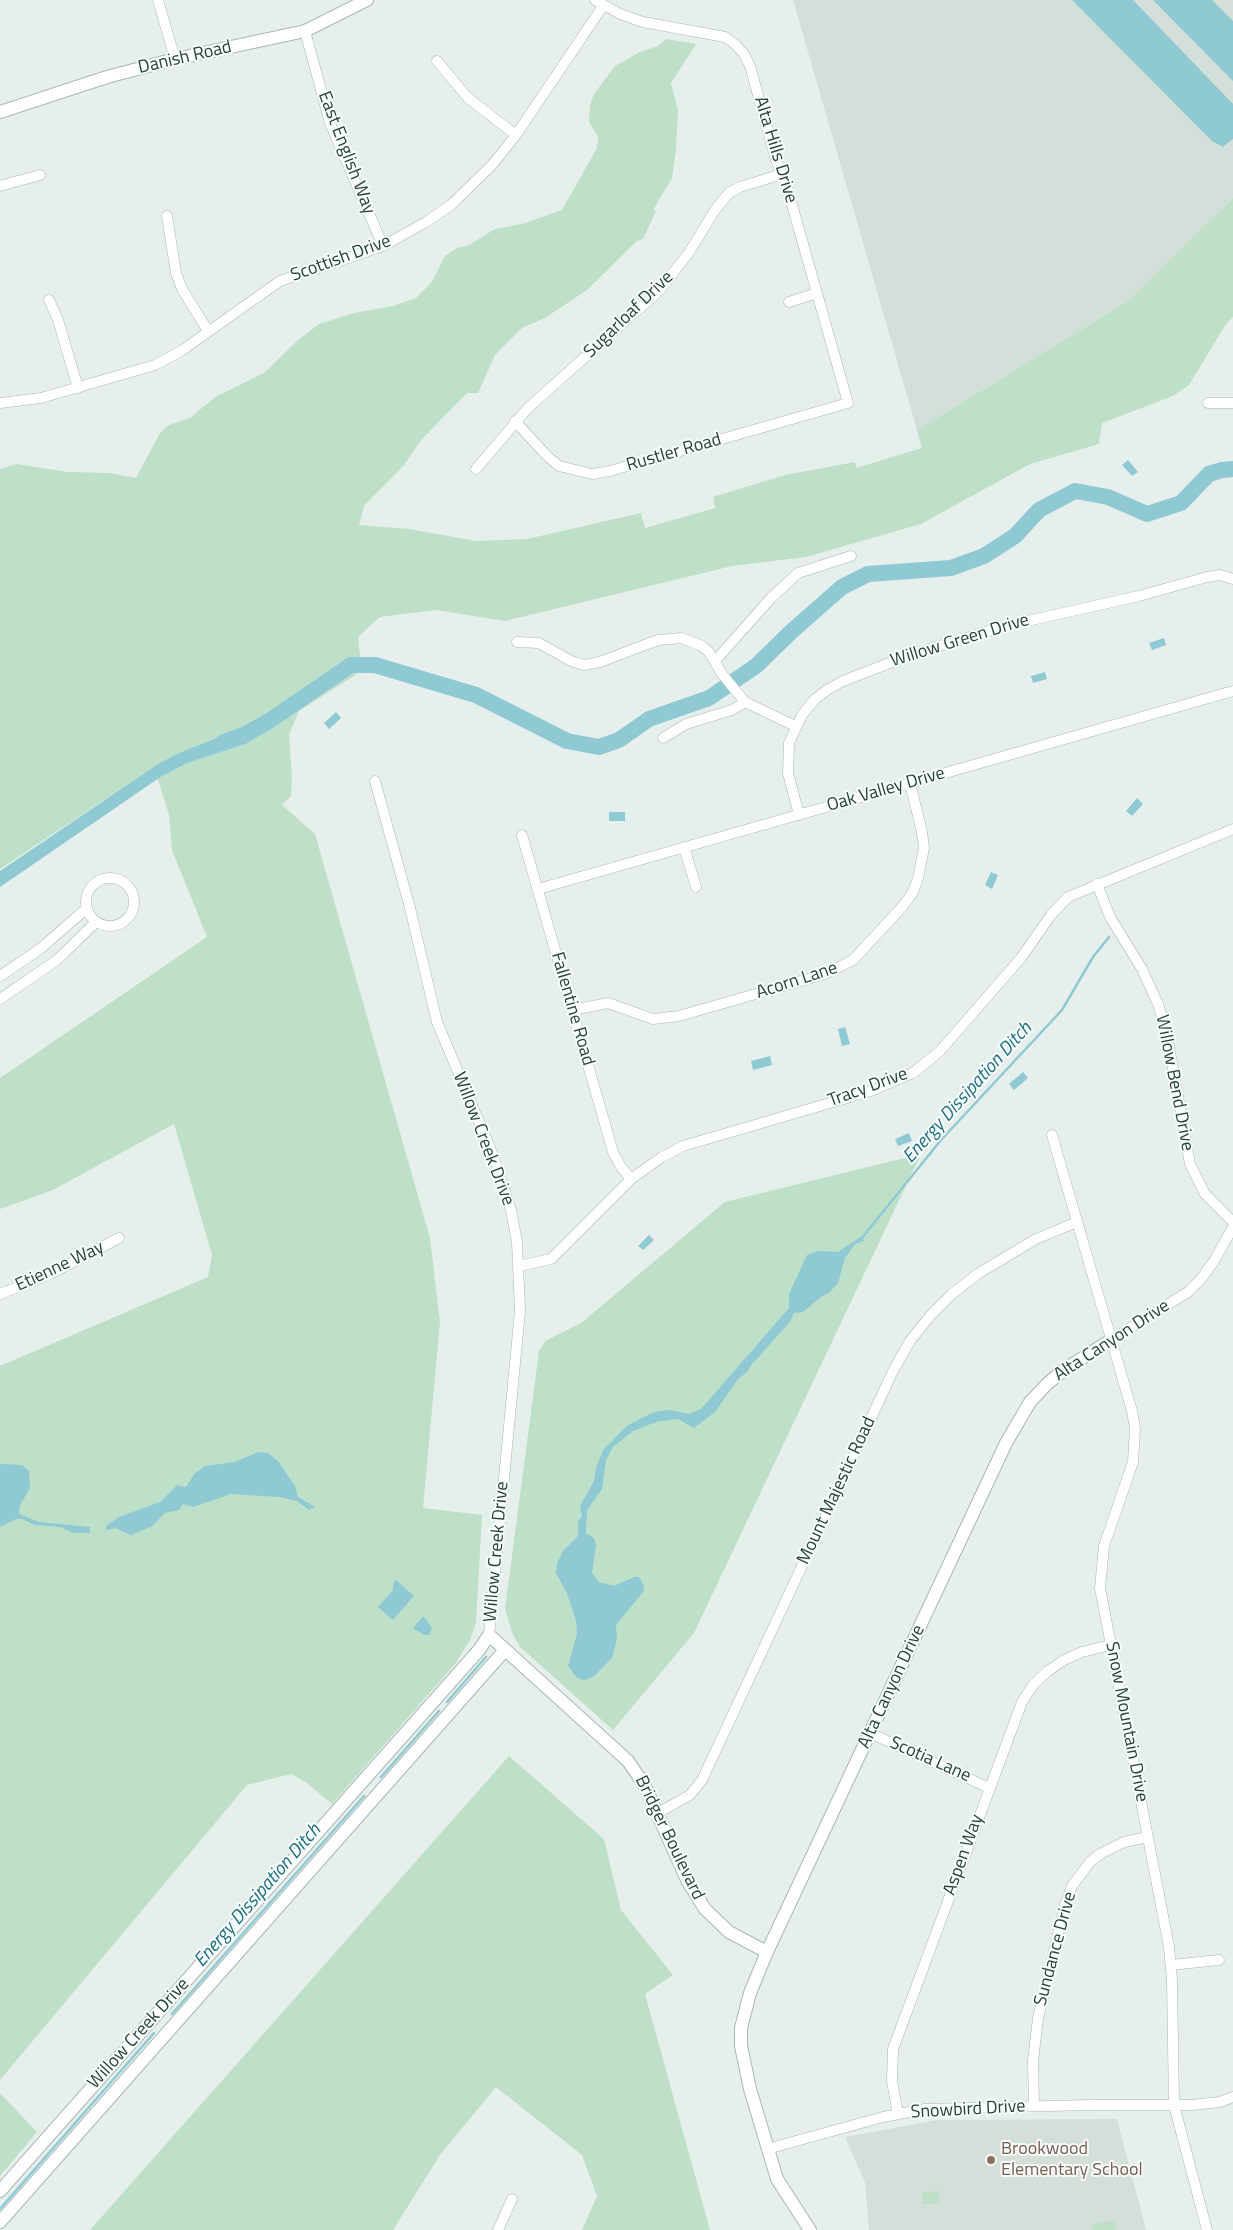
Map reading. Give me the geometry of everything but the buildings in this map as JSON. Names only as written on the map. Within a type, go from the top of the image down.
[{"type":"street","points":[[158,0],[175,59]]},
{"type":"street","name":"Danish Road","points":[[0,112],[107,77],[175,59],[305,31],[367,0]]},
{"type":"street","name":"Scottish Drive","points":[[0,403],[28,401],[155,365],[181,351],[280,281],[383,246],[405,235],[451,205],[492,166],[516,135],[599,3]]},
{"type":"street","name":"Alta Hills Drive","points":[[599,3],[642,22],[713,34],[735,44],[744,54],[750,66],[848,403]]},
{"type":"street","name":"East English Way","points":[[305,31],[330,123],[383,246]]},
{"type":"street","points":[[437,61],[468,98],[516,135]]},
{"type":"street","name":"Sugarloaf Drive","points":[[476,469],[515,421],[659,291],[690,252],[715,210],[728,193],[740,187],[782,174]]},
{"type":"street","points":[[0,186],[40,175]]},
{"type":"street","points":[[167,216],[176,273],[182,289],[208,331]]},
{"type":"street","points":[[788,302],[817,293]]},
{"type":"street","points":[[49,300],[58,320],[78,388]]},
{"type":"street","name":"Rustler Road","points":[[515,421],[547,456],[559,466],[592,474],[610,471],[848,403]]},
{"type":"street","points":[[1208,403],[1233,403]]},
{"type":"street","points":[[715,661],[771,598],[798,573],[851,556]]},
{"type":"street","name":"Willow Green Drive","points":[[799,815],[788,773],[789,743],[795,726],[815,698],[835,686],[877,668],[959,639],[1041,617],[1154,593],[1208,577],[1220,575],[1233,579]]},
{"type":"street","points":[[517,642],[539,643],[570,661],[584,665],[600,662],[658,640],[682,638],[702,646],[742,699],[795,726]]},
{"type":"street","name":"Oak Valley Drive","points":[[538,889],[1233,691]]},
{"type":"street","points":[[663,738],[686,724],[732,710],[742,699]]},
{"type":"street","name":"Willow Creek Drive","points":[[0,2191],[467,1664],[489,1635],[520,1311],[519,1266],[512,1218],[502,1181],[449,1053],[430,998],[410,908],[375,781]]},
{"type":"street","name":"Acorn Lane","points":[[572,1010],[608,1003],[654,1019],[680,1016],[825,974],[853,960],[903,906],[913,892],[918,878],[923,856],[922,832],[910,783]]},
{"type":"street","name":"Tracy Drive","points":[[519,1266],[551,1259],[631,1179],[662,1156],[683,1146],[871,1091],[913,1073],[940,1051],[1021,958],[1058,905],[1068,897],[1233,829]]},
{"type":"street","name":"Fallentine Road","points":[[522,835],[613,1152],[621,1167],[631,1179]]},
{"type":"street","points":[[684,847],[696,886]]},
{"type":"street","points":[[117,878],[128,889],[134,903],[133,911],[129,916],[116,924],[108,926],[96,922],[86,908],[85,899],[87,893],[104,879],[117,878]]},
{"type":"street","name":"Willow Bend Drive","points":[[1097,884],[1110,917],[1142,969],[1158,1004],[1167,1035],[1190,1164],[1205,1194],[1233,1222]]},
{"type":"street","points":[[0,976],[40,950],[86,908]]},
{"type":"street","points":[[0,999],[57,960],[96,922]]},
{"type":"street","name":"Snow Mountain Drive","points":[[1052,1135],[1132,1411],[1136,1445],[1133,1462],[1101,1560],[1100,1588],[1171,1965],[1174,2105],[1207,2230]]},
{"type":"street","name":"Mount Majestic Road","points":[[658,1813],[690,1795],[702,1780],[894,1369],[910,1341],[953,1292],[979,1273],[1043,1235],[1077,1222]]},
{"type":"street","name":"Alta Canyon Drive","points":[[810,2230],[777,2179],[746,2074],[741,2046],[742,2028],[750,1993],[767,1952],[1017,1422],[1030,1402],[1065,1369],[1188,1292],[1201,1279],[1214,1261],[1233,1227]]},
{"type":"street","name":"Etienne Way","points":[[0,1294],[50,1274],[119,1238]]},
{"type":"street","name":"Bridger Boulevard","points":[[489,1635],[628,1761],[641,1780],[658,1813],[686,1880],[705,1909],[730,1932],[767,1952]]},
{"type":"street","name":"Aspen Way","points":[[898,2114],[892,2081],[893,2049],[1022,1702],[1033,1685],[1064,1660],[1082,1652],[1110,1645]]},
{"type":"street","name":"Willow Creek Drive","points":[[0,2222],[505,1650]]},
{"type":"street","name":"Scotia Lane","points":[[870,1733],[989,1788]]},
{"type":"street","name":"Sundance Drive","points":[[1034,2106],[1033,2061],[1038,2018],[1065,1905],[1072,1886],[1084,1868],[1100,1854],[1124,1842],[1148,1837]]},
{"type":"street","points":[[1171,1965],[1218,1960]]},
{"type":"street","name":"Snowbird Drive","points":[[767,2149],[898,2114],[944,2107],[1208,2104],[1233,2097]]},
{"type":"street","points":[[498,2230],[512,2199]]},
{"type":"shaded area","points":[[793,0],[1233,0],[1233,198],[1128,301],[917,430]]},
{"type":"shaded area","name":"Brookwood Elementary School","points":[[1117,2119],[1146,2230],[869,2230],[865,2182],[845,2137],[937,2120]]},
{"type":"green space","points":[[666,39],[696,44],[671,83],[678,111],[672,178],[653,210],[656,211],[643,239],[637,241],[587,290],[545,318],[522,328],[495,355],[478,393],[467,393],[422,439],[404,465],[364,506],[359,525],[409,529],[476,541],[527,539],[641,513],[645,528],[715,508],[713,497],[785,475],[855,462],[856,468],[922,448],[917,430],[1128,301],[1233,198],[1233,317],[1226,324],[1189,385],[1173,396],[1102,423],[1099,444],[1030,464],[921,524],[806,557],[732,566],[505,621],[436,610],[380,617],[358,637],[360,656],[357,674],[299,711],[289,735],[292,776],[291,796],[282,805],[315,834],[430,1238],[440,1322],[423,1508],[482,1515],[476,1623],[470,1640],[456,1663],[332,1804],[307,1783],[291,1774],[247,1785],[0,2080],[0,1366],[208,1277],[212,1255],[174,1124],[53,1190],[0,1209],[0,1078],[207,937],[172,850],[169,815],[154,767],[0,869],[0,469],[16,464],[68,472],[109,473],[136,478],[160,433],[169,425],[190,418],[215,397],[264,373],[296,342],[319,324],[354,313],[393,306],[416,298],[431,283],[445,256],[457,248],[469,245],[495,229],[522,224],[562,210],[597,148],[598,137],[589,122],[590,105],[594,94],[615,66],[638,53],[658,46]]},
{"type":"green space","points":[[921,1154],[694,1633],[613,1730],[520,1647],[513,1635],[505,1609],[539,1351],[545,1341],[581,1323],[725,1202]]},
{"type":"green space","points":[[509,1756],[604,1839],[621,1910],[673,1975],[645,1994],[710,2230],[582,2230],[597,2196],[582,2155],[496,2087],[440,2155],[393,2230],[90,2230]]},
{"type":"green space","points":[[0,2093],[37,2132],[0,2176]]},
{"type":"green space","points":[[939,2191],[939,2204],[922,2204],[922,2192]]},
{"type":"green space","points":[[1115,2220],[1116,2230],[1092,2230],[1091,2225]]},
{"type":"water","points":[[1072,0],[1133,0],[1233,104],[1233,139],[1223,147],[1212,141]]},
{"type":"water","points":[[1153,0],[1212,0],[1233,21],[1233,81]]},
{"type":"water","points":[[1128,460],[1138,472],[1132,476],[1122,465]]},
{"type":"water","points":[[1164,638],[1166,645],[1152,650],[1149,643]]},
{"type":"water","points":[[1045,672],[1047,679],[1033,683],[1031,676]]},
{"type":"water","points":[[336,712],[341,718],[329,729],[324,723]]},
{"type":"water","points":[[240,729],[248,743],[187,763],[162,776],[0,887],[0,871],[158,764],[179,753]]},
{"type":"water","points":[[1137,798],[1143,804],[1132,816],[1126,811]]},
{"type":"water","points":[[609,812],[625,812],[625,821],[609,821]]},
{"type":"water","points":[[991,872],[998,875],[992,889],[985,885]]},
{"type":"water","points":[[845,1027],[850,1044],[842,1046],[838,1029]]},
{"type":"water","points":[[770,1056],[772,1065],[753,1070],[751,1061]]},
{"type":"water","points":[[1023,1072],[1028,1078],[1014,1090],[1009,1084]]},
{"type":"water","points":[[909,1133],[912,1141],[898,1146],[895,1139]]},
{"type":"water","points":[[649,1235],[654,1240],[643,1250],[638,1246]]},
{"type":"water","points":[[862,1236],[864,1241],[855,1244],[845,1258],[838,1283],[829,1293],[803,1312],[794,1313],[790,1322],[747,1372],[738,1379],[715,1412],[694,1428],[678,1419],[656,1422],[633,1431],[613,1447],[606,1460],[602,1489],[587,1510],[586,1533],[594,1538],[596,1545],[592,1573],[599,1582],[614,1586],[634,1577],[639,1577],[644,1586],[643,1592],[616,1625],[617,1639],[612,1658],[593,1677],[584,1680],[577,1678],[568,1666],[577,1634],[576,1621],[567,1593],[556,1573],[557,1563],[563,1551],[578,1536],[578,1521],[582,1516],[580,1506],[594,1481],[596,1468],[603,1450],[628,1425],[654,1412],[669,1410],[689,1414],[701,1409],[789,1308],[789,1294],[807,1255],[818,1251],[838,1252]]},
{"type":"water","points":[[258,1452],[268,1453],[278,1461],[295,1486],[298,1497],[315,1507],[309,1510],[297,1501],[278,1497],[231,1494],[193,1507],[183,1504],[179,1510],[165,1513],[152,1526],[131,1535],[115,1528],[106,1530],[106,1526],[119,1517],[160,1502],[177,1485],[186,1487],[195,1473],[205,1466],[235,1462]]},
{"type":"water","points":[[0,1464],[22,1465],[29,1471],[30,1488],[20,1505],[19,1514],[39,1522],[90,1527],[90,1533],[73,1533],[61,1527],[35,1525],[22,1519],[16,1519],[0,1527]]},
{"type":"water","points":[[396,1580],[414,1596],[393,1620],[378,1607],[393,1590],[393,1584]]},
{"type":"water","points":[[423,1616],[432,1628],[429,1635],[424,1635],[413,1628]]},
{"type":"waterway","points":[[222,743],[246,734],[269,721],[351,665],[375,665],[476,695],[567,741],[599,747],[619,740],[649,719],[709,698],[756,666],[842,587],[868,574],[951,568],[984,556],[1015,536],[1039,510],[1075,491],[1108,497],[1147,514],[1181,503],[1209,474],[1233,469]]},
{"type":"waterway","name":"Energy Dissipation Ditch","points":[[861,1239],[941,1140],[1062,1010],[1093,957],[1109,937]]},
{"type":"waterway","name":"Energy Dissipation Ditch","points":[[447,1702],[486,1657]]},
{"type":"waterway","name":"Energy Dissipation Ditch","points":[[381,1777],[439,1711]]},
{"type":"waterway","name":"Energy Dissipation Ditch","points":[[172,2014],[364,1796]]},
{"type":"waterway","name":"Energy Dissipation Ditch","points":[[0,2209],[154,2033]]},
{"type":"place","name":"Brookwood Elementary School","points":[[991,2160]]}]
